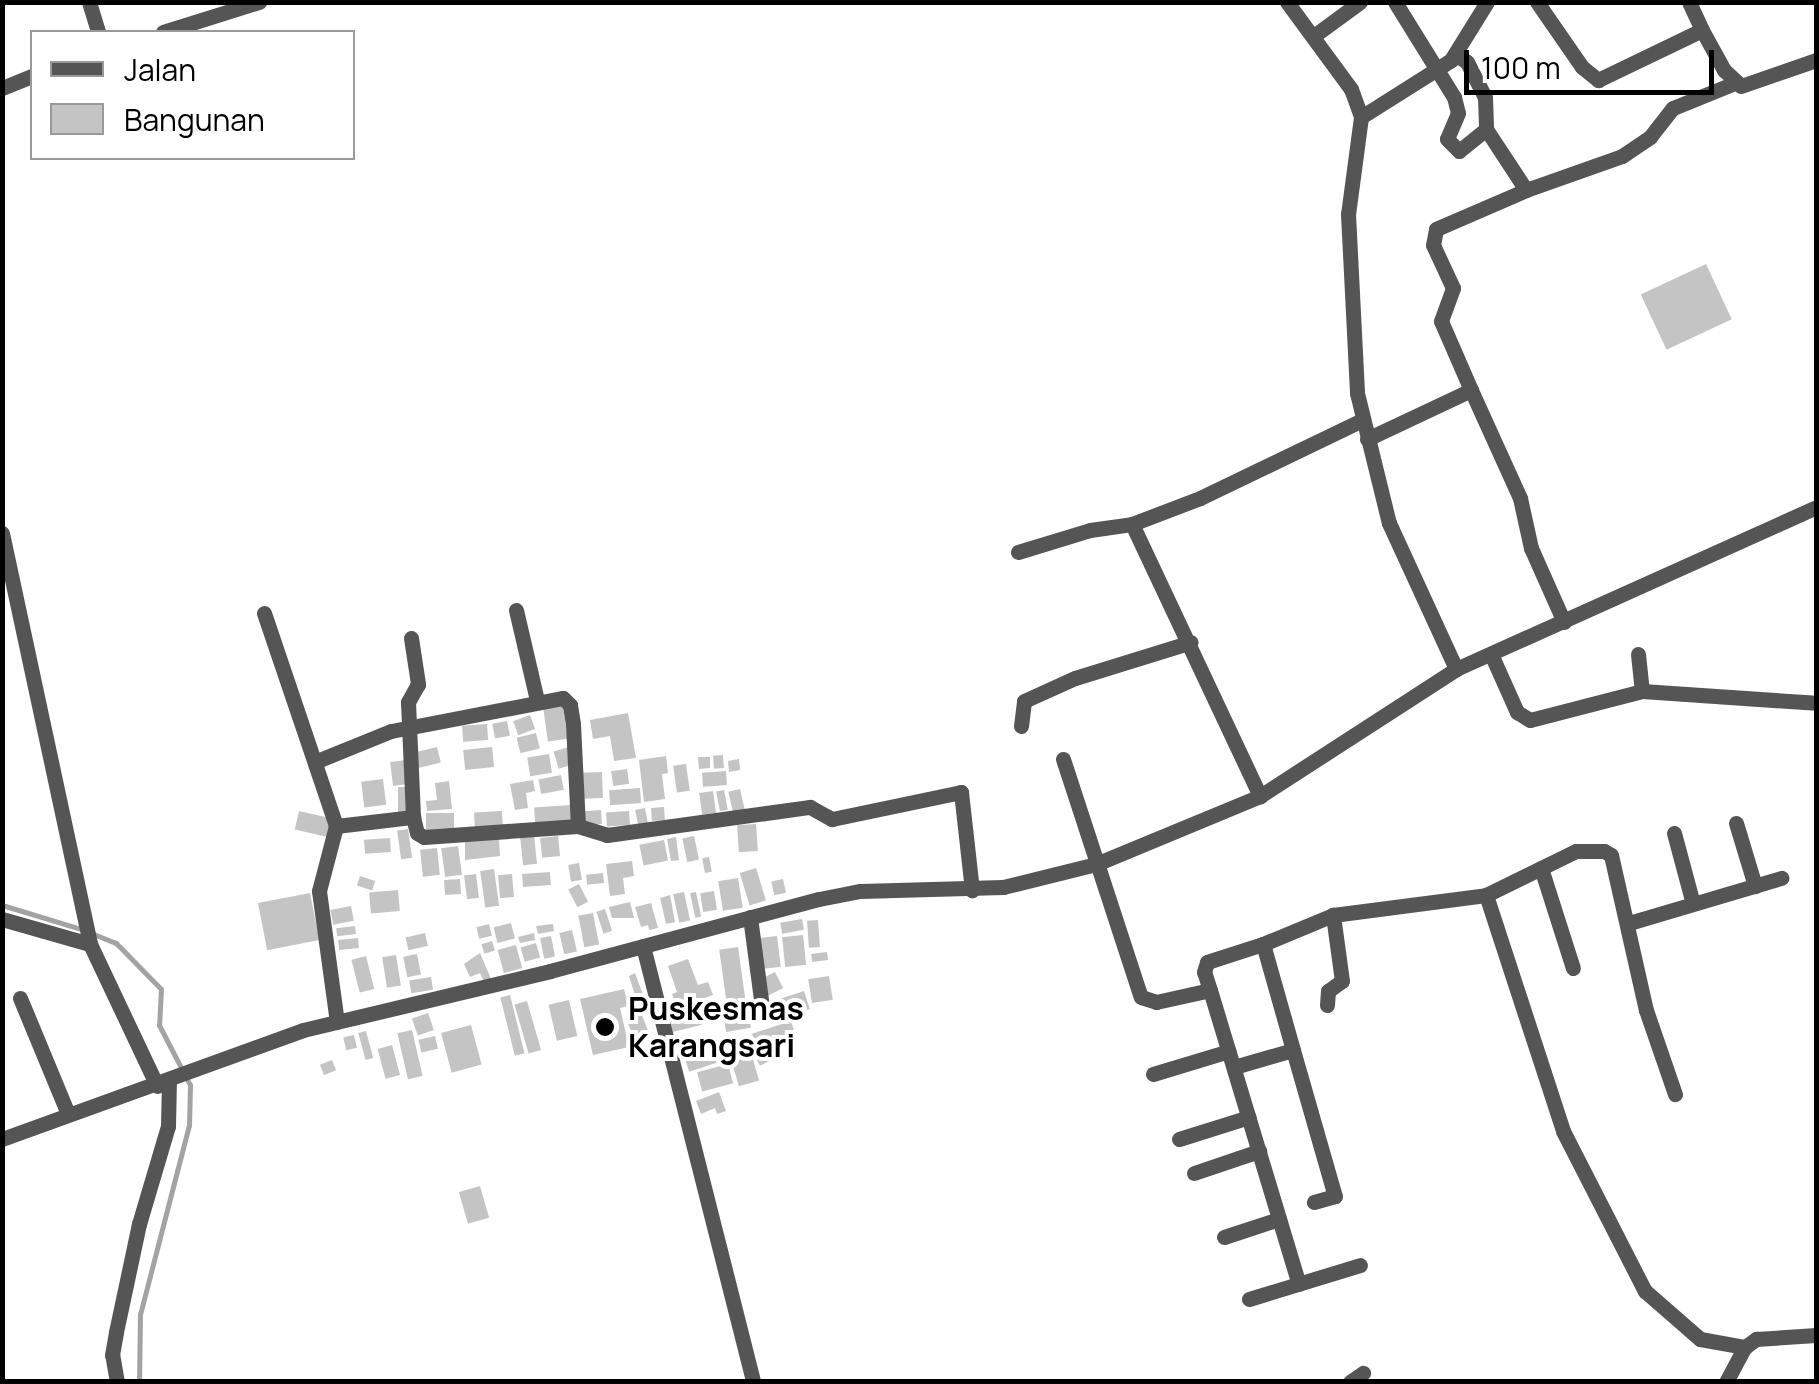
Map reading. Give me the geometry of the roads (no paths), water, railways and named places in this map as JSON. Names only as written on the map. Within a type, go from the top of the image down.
[{"type":"street","points":[[89,2],[97,30]]},
{"type":"street","points":[[168,30],[232,6],[260,2]]},
{"type":"street","points":[[1287,2],[1352,89],[1360,118],[1348,214],[1357,394],[1389,523],[1456,669]]},
{"type":"street","points":[[1315,35],[1360,2]]},
{"type":"street","points":[[1396,2],[1440,69],[1458,113],[1446,139],[1458,151],[1486,129]]},
{"type":"street","points":[[1360,118],[1440,69],[1455,54],[1487,2]]},
{"type":"street","points":[[1537,2],[1582,68],[1598,80],[1702,30]]},
{"type":"street","points":[[1689,2],[1734,83]]},
{"type":"street","points":[[1455,54],[1467,62],[1484,98],[1486,129],[1526,190]]},
{"type":"street","points":[[1564,622],[1531,548],[1520,498],[1441,321],[1452,291],[1433,244],[1436,229],[1526,190],[1622,156],[1650,138],[1673,108],[1734,83],[1748,86],[1816,60]]},
{"type":"street","points":[[2,88],[30,77]]},
{"type":"street","points":[[1367,439],[1471,390]]},
{"type":"street","points":[[1018,552],[1090,530],[1132,524],[1200,498],[1362,420]]},
{"type":"street","points":[[2,1138],[337,1022],[750,916],[860,891],[1003,887],[1096,864],[1260,796],[1456,669],[1816,507]]},
{"type":"street","points":[[1132,524],[1191,642],[1260,796]]},
{"type":"street","points":[[2,534],[90,943],[174,1077],[168,1126],[139,1224],[116,1332],[112,1356],[117,1382]]},
{"type":"street","points":[[516,610],[537,700]]},
{"type":"street","points":[[264,612],[336,826],[319,891],[337,1022]]},
{"type":"street","points":[[2,623],[21,619]]},
{"type":"street","points":[[411,638],[418,684],[408,702],[414,817],[417,833],[424,837],[578,826],[607,835],[810,807],[832,819],[961,792],[972,890]]},
{"type":"street","points":[[1022,726],[1024,701],[1075,678],[1191,642]]},
{"type":"street","points":[[1491,654],[1517,712],[1530,720],[1642,691],[1816,702]]},
{"type":"street","points":[[1638,654],[1642,691]]},
{"type":"street","points":[[317,761],[410,726],[563,698],[570,705],[578,826]]},
{"type":"street","points":[[1063,759],[1141,997],[1156,1002],[1210,990]]},
{"type":"street","points":[[336,826],[414,817]]},
{"type":"street","points":[[1736,823],[1754,886]]},
{"type":"street","points":[[1674,833],[1693,904]]},
{"type":"street","points":[[1299,1284],[1204,972],[1207,962],[1333,915],[1486,896],[1576,851],[1604,850],[1612,855],[1646,1010],[1676,1094]]},
{"type":"street","points":[[1541,868],[1573,968]]},
{"type":"street","points":[[1629,923],[1782,878]]},
{"type":"street","points":[[1486,896],[1562,1132],[1645,1291],[1700,1339],[1745,1346],[1769,1336],[1816,1335]]},
{"type":"street","points":[[1327,1004],[1328,991],[1342,982],[1333,915]]},
{"type":"street","points":[[750,916],[763,1015]]},
{"type":"street","points":[[2,919],[90,943]]},
{"type":"street","points":[[1262,944],[1335,1196],[1314,1202]]},
{"type":"street","points":[[643,946],[753,1382]]},
{"type":"street","points":[[20,998],[68,1114]]},
{"type":"street","points":[[1153,1074],[1293,1050]]},
{"type":"street","points":[[1179,1139],[1249,1116]]},
{"type":"street","points":[[1194,1173],[1260,1151]]},
{"type":"street","points":[[1224,1238],[1280,1219]]},
{"type":"street","points":[[1249,1298],[1360,1265]]},
{"type":"street","points":[[1726,1382],[1745,1346]]},
{"type":"waterway","points":[[2,905],[81,929]]},
{"type":"waterway","points":[[91,933],[116,943],[161,989],[159,1025],[190,1085],[189,1125],[140,1314],[139,1382]]},
{"type":"place","name":"Puskesmas Karangsari","points":[[605,1027]]}]
